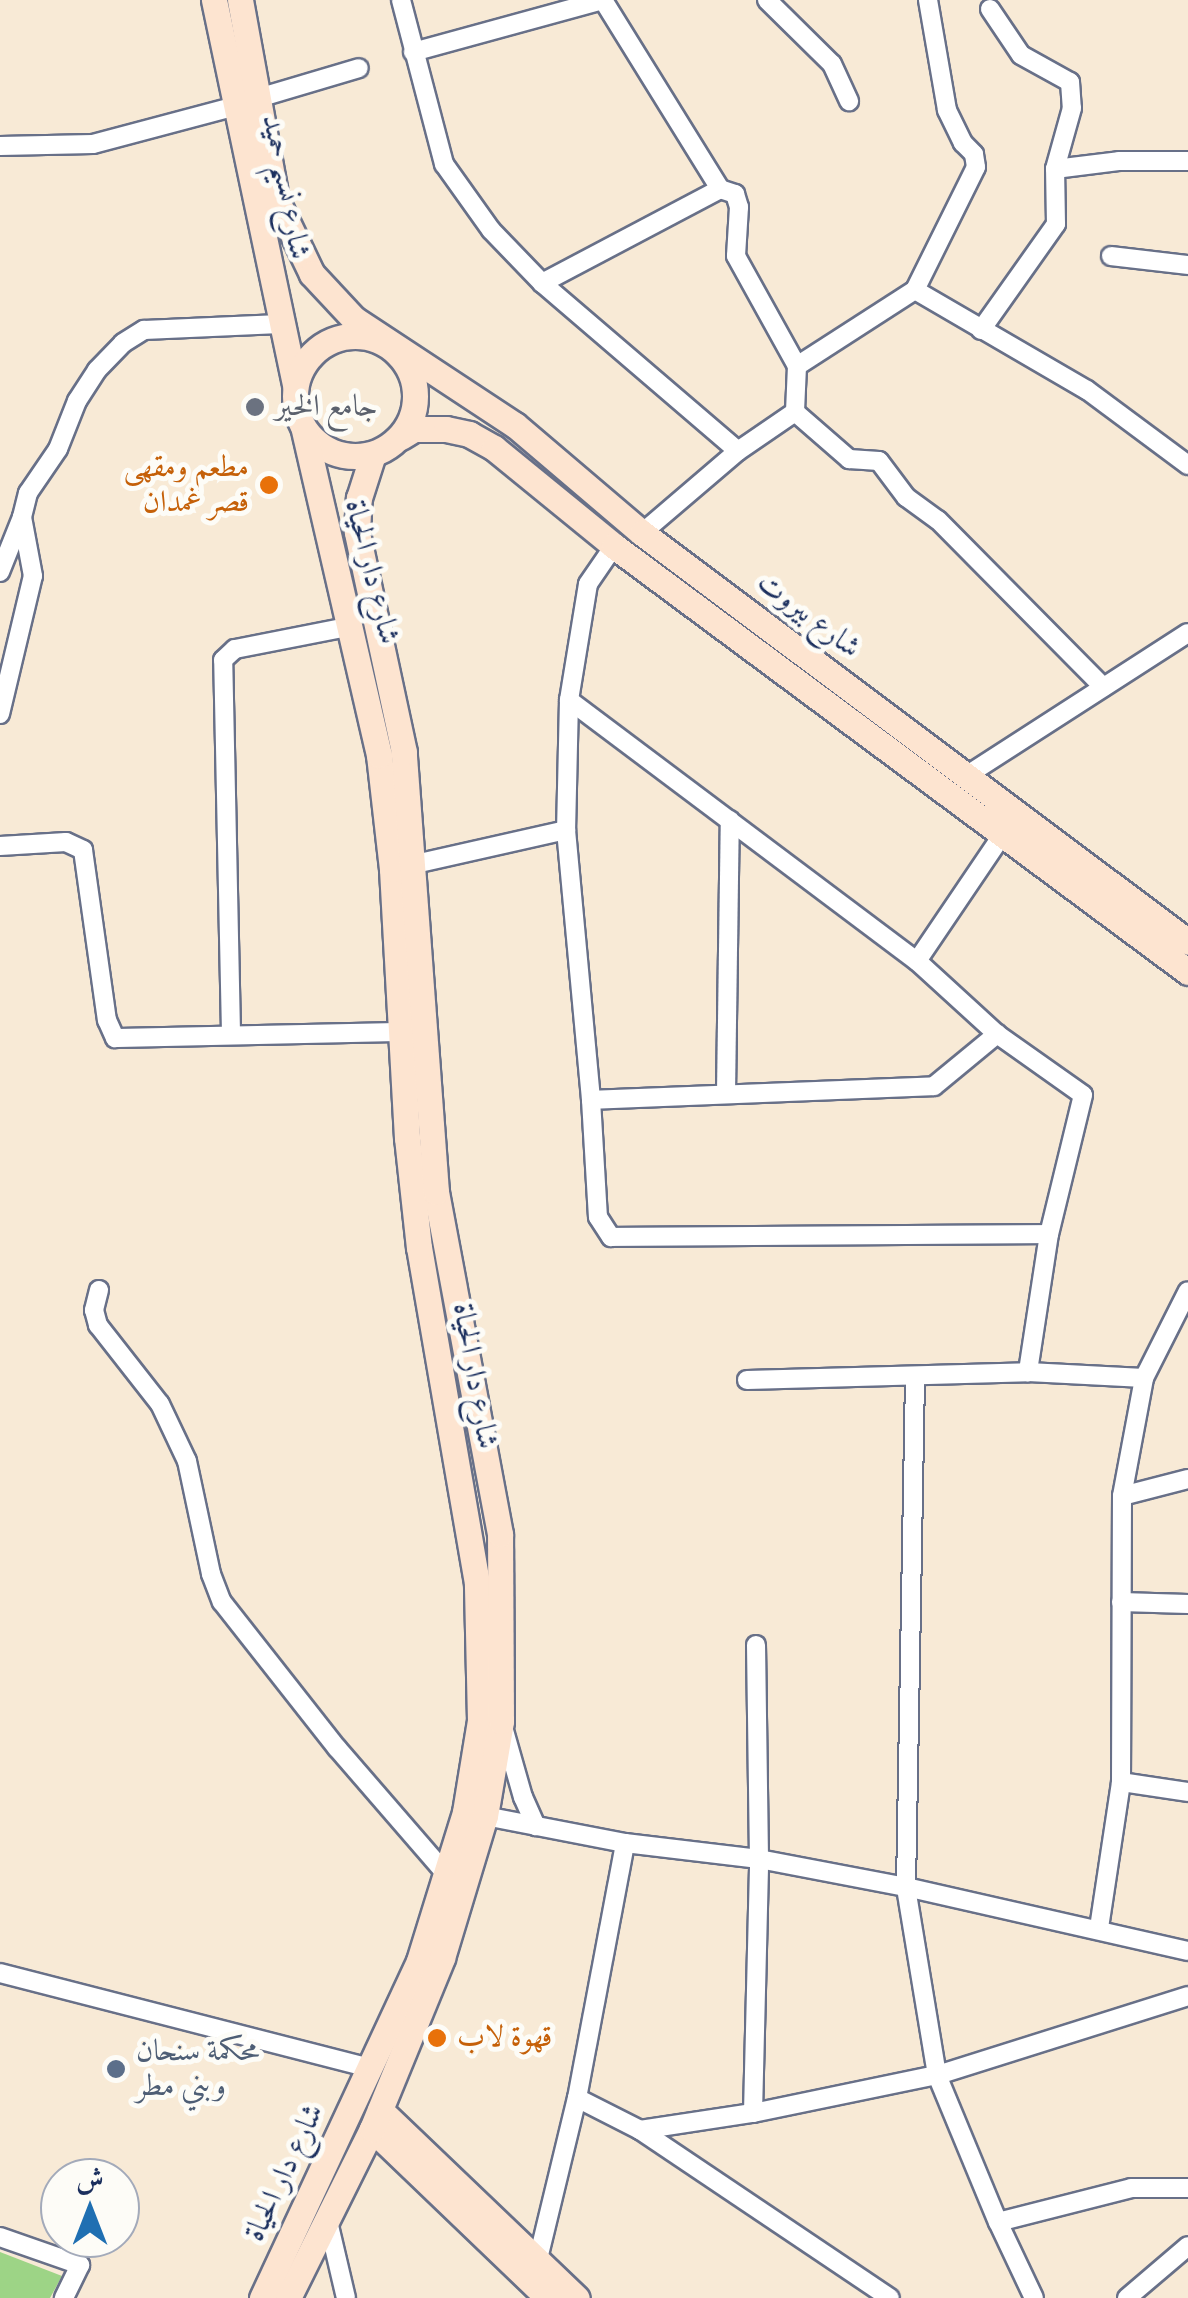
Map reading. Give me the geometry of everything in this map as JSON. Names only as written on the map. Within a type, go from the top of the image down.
[{"type":"main road","name":"شارع نسيم حميد","points":[[214,0],[276,199],[312,274],[354,319],[389,344]]},
{"type":"main road","name":"شارع نسيم حميد","points":[[240,0],[247,102],[280,324],[295,386]]},
{"type":"main road","points":[[350,336],[389,344],[413,378],[416,399],[412,419],[401,436],[373,454],[334,454],[304,430],[294,401],[302,367],[331,341],[350,336]]},
{"type":"main road","name":"شارع بيروت","points":[[389,344],[515,425],[642,533],[938,769],[1002,834],[1188,972]]},
{"type":"main road","name":"شارع بيروت","points":[[401,436],[414,429],[469,434],[494,448],[614,546],[938,769],[969,774],[1188,942]]},
{"type":"main road","name":"شارع دار الحياة","points":[[262,2298],[371,2068],[442,1958],[485,1816],[501,1720],[500,1534],[436,1192],[404,866],[304,430]]},
{"type":"main road","name":"شارع دار الحياة","points":[[288,2298],[376,2119],[408,2013],[475,1766],[481,1638],[477,1583],[419,1248],[400,1032],[404,752],[358,532],[359,498],[373,454]]},
{"type":"main road","points":[[376,2119],[577,2298]]},
{"type":"main road","points":[[376,2119],[548,2298]]},
{"type":"street","points":[[401,0],[444,164],[491,230],[542,283],[738,451]]},
{"type":"street","points":[[413,52],[604,0],[720,189],[735,194],[739,207],[736,256],[798,366],[795,412]]},
{"type":"street","points":[[767,0],[832,64],[850,101]]},
{"type":"street","points":[[798,366],[915,290],[976,167],[974,154],[963,143],[947,110],[928,0]]},
{"type":"street","points":[[981,330],[1056,224],[1055,169],[1072,108],[1070,82],[1021,56],[990,10]]},
{"type":"street","points":[[0,146],[93,144],[359,68]]},
{"type":"street","points":[[1055,169],[1118,161],[1188,161]]},
{"type":"street","points":[[542,283],[720,189]]},
{"type":"street","points":[[1112,256],[1188,265]]},
{"type":"street","points":[[915,290],[1087,390],[1188,465]]},
{"type":"street","points":[[0,572],[28,493],[58,449],[77,402],[122,343],[144,330],[280,324]]},
{"type":"street","points":[[642,533],[738,451],[795,412]]},
{"type":"street","points":[[795,412],[849,459],[878,461],[906,497],[938,520],[1103,687]]},
{"type":"street","points":[[0,714],[6,671],[33,576],[22,517]]},
{"type":"street","points":[[614,546],[588,584],[569,700],[566,830],[598,1217],[611,1236],[1049,1234]]},
{"type":"street","points":[[231,1032],[223,660],[235,649],[352,626]]},
{"type":"street","points":[[969,774],[1188,633]]},
{"type":"street","points":[[569,700],[917,961],[997,1034],[1082,1094],[1049,1234],[1028,1372]]},
{"type":"street","points":[[726,1093],[730,820]]},
{"type":"street","points":[[404,866],[566,830]]},
{"type":"street","points":[[917,961],[1002,834]]},
{"type":"street","points":[[0,846],[66,842],[83,850],[106,1020],[115,1038],[231,1032],[400,1032]]},
{"type":"street","points":[[590,1100],[934,1086],[997,1034]]},
{"type":"street","points":[[99,1290],[94,1310],[98,1325],[160,1404],[187,1461],[211,1574],[222,1602],[337,1748],[446,1874]]},
{"type":"street","points":[[1099,1928],[1121,1782],[1122,1496],[1144,1378],[1188,1291]]},
{"type":"street","points":[[746,1380],[915,1379],[1028,1372],[1144,1378]]},
{"type":"street","points":[[915,1379],[906,1887],[937,2075],[1034,2298]]},
{"type":"street","points":[[1122,1496],[1188,1479]]},
{"type":"street","points":[[1122,1602],[1188,1604]]},
{"type":"street","points":[[754,2112],[759,1858],[756,1644]]},
{"type":"street","points":[[501,1720],[522,1797],[536,1826]]},
{"type":"street","points":[[1121,1782],[1188,1792]]},
{"type":"street","points":[[485,1816],[626,1843],[759,1858],[1099,1928],[1188,1951]]},
{"type":"street","points":[[538,2260],[577,2098],[626,1843]]},
{"type":"street","points":[[0,1972],[371,2068]]},
{"type":"street","points":[[640,2130],[754,2112],[937,2075],[1188,1996]]},
{"type":"street","points":[[577,2098],[640,2130],[890,2298]]},
{"type":"street","points":[[998,2222],[1130,2188],[1188,2188]]},
{"type":"street","points":[[328,2216],[346,2298]]},
{"type":"street","points":[[0,2237],[80,2265],[64,2298]]},
{"type":"street","points":[[1127,2298],[1188,2246]]},
{"type":"green space","points":[[0,2252],[62,2276],[50,2298],[0,2298]]},
{"type":"place","name":"جامع الخير","points":[[255,407]]},
{"type":"place","name":"مطعم ومقهى قصر غمدان","points":[[269,485]]},
{"type":"place","name":"قهوة لاب","points":[[437,2038]]},
{"type":"place","name":"محكمة سنحان وبني مطر","points":[[116,2069]]}]
